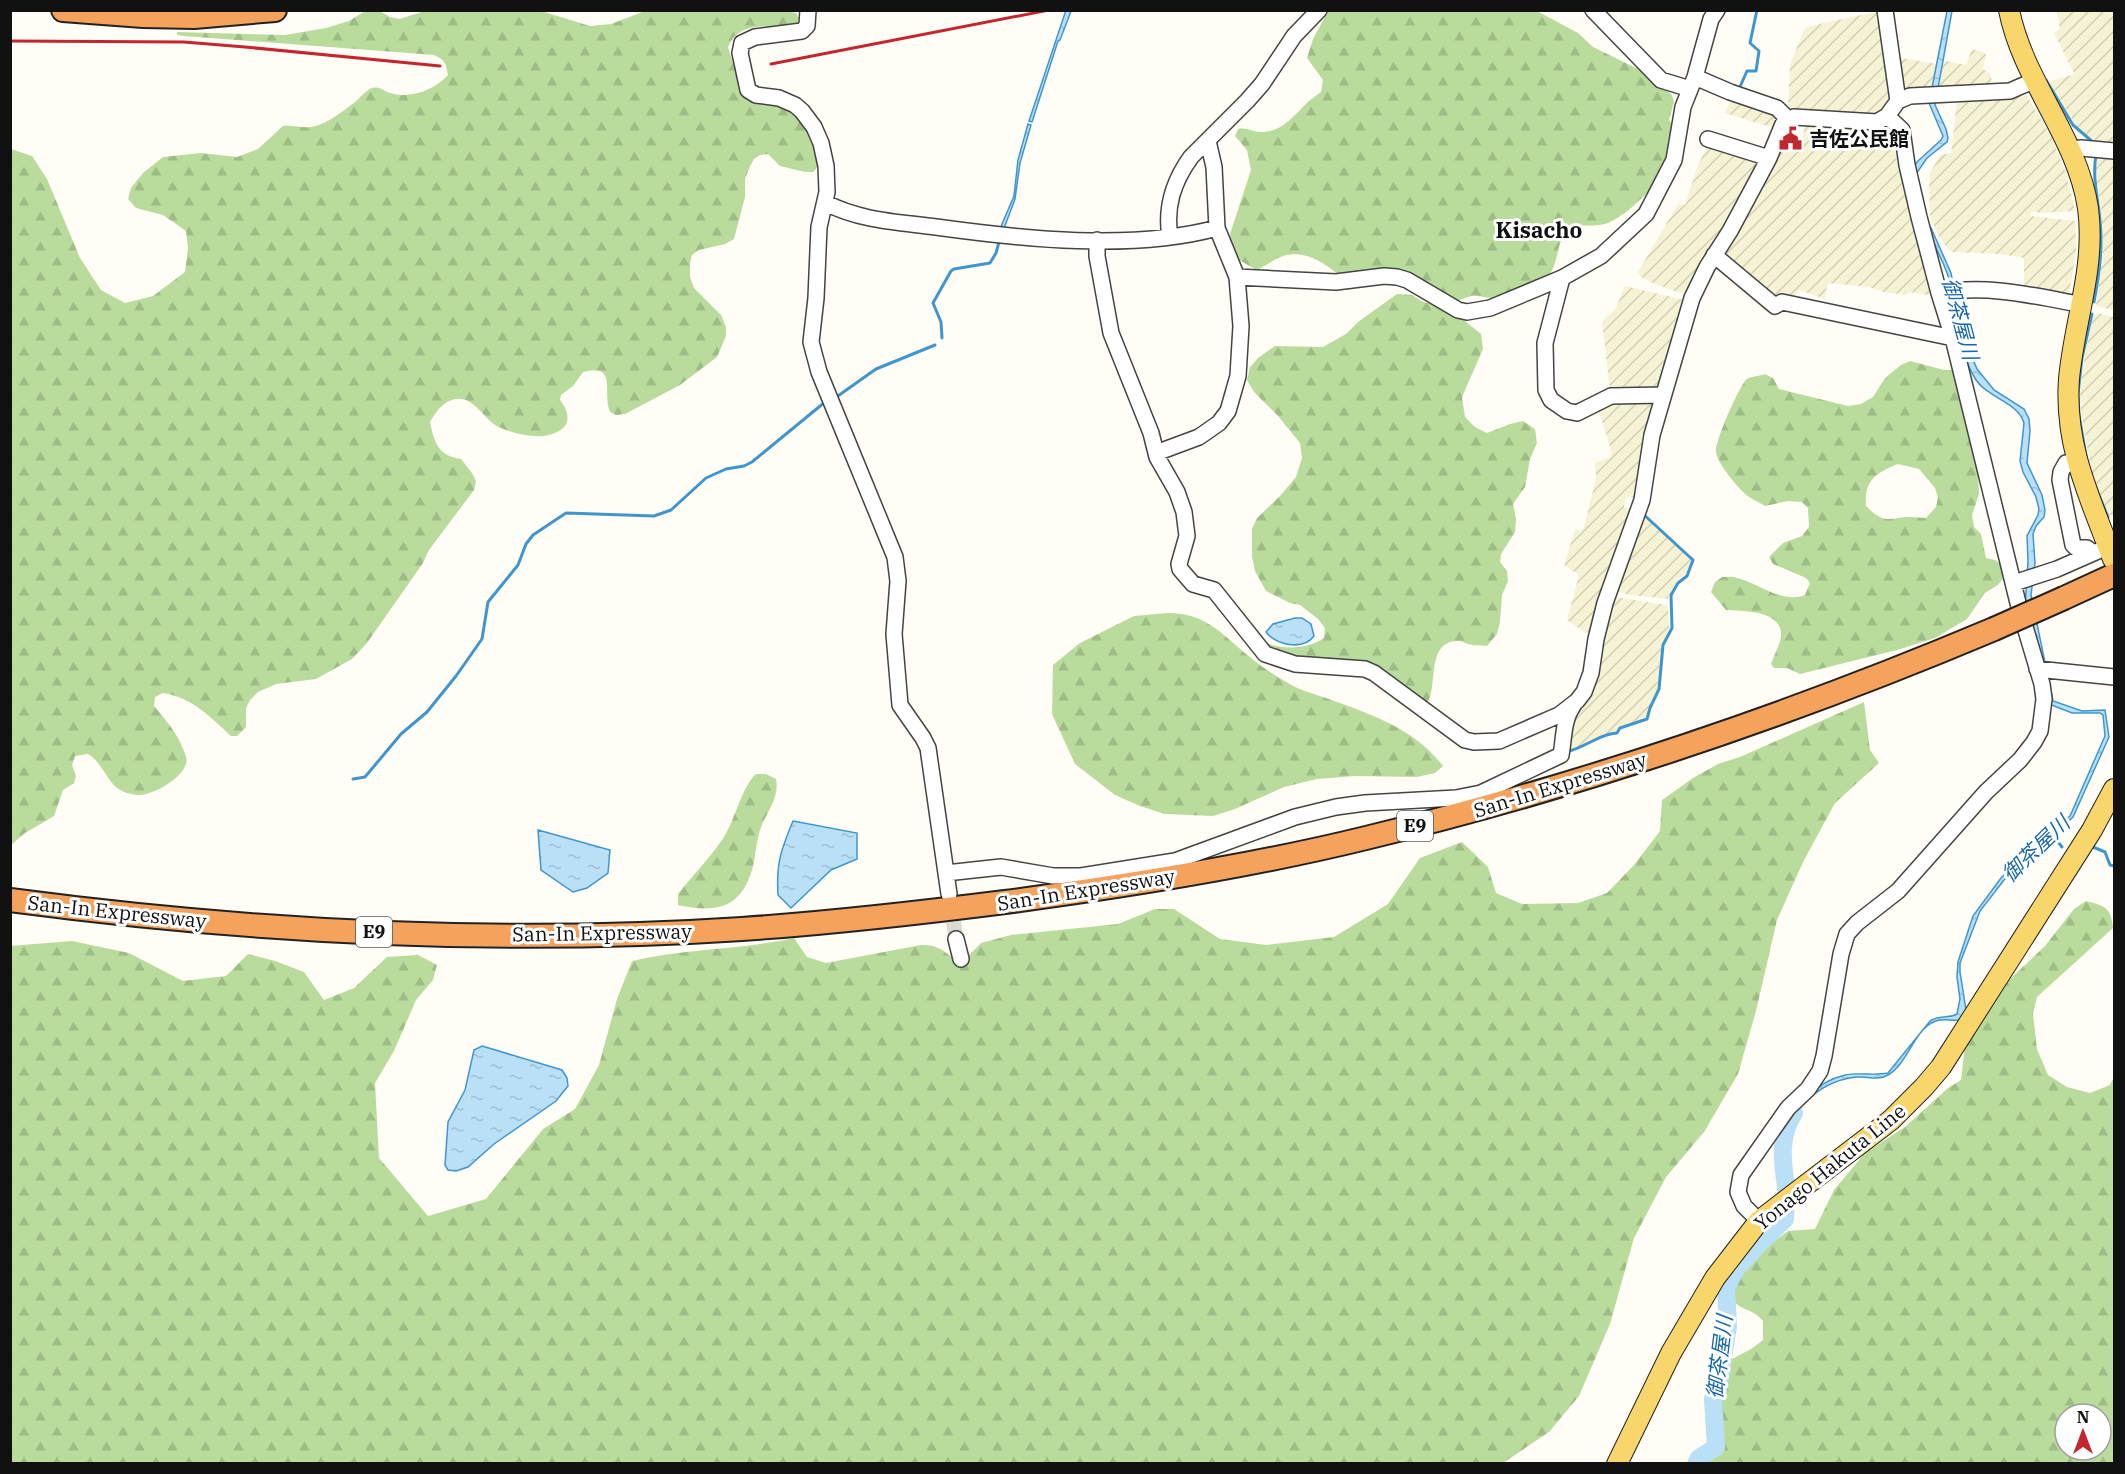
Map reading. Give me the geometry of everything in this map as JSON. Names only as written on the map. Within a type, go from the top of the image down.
[{"type":"highway","points":[[63,10],[194,18],[275,10]]},
{"type":"highway","name":"San-In Expressway","points":[[10,900],[89,911],[189,920],[379,932],[569,934],[739,929],[812,924],[1071,894],[1265,860],[1362,839],[1488,807],[1651,758],[1831,695],[2064,598],[2108,550]]},
{"type":"main road","points":[[2009,10],[2020,48],[2071,149],[2082,179],[2089,218],[2090,252],[2083,305],[2073,349],[2068,397],[2073,468],[2108,550]]},
{"type":"main road","name":"Yonago Hakuta Line","points":[[1617,1464],[1682,1335],[1715,1278],[1759,1221],[1891,1120],[1935,1074],[2092,830],[2115,789]]},
{"type":"street","points":[[808,10],[807,26],[802,31],[750,39],[742,43],[740,53],[745,85],[751,93],[787,100],[802,111],[814,127],[821,143],[827,184],[826,203],[819,227],[812,346],[819,372],[895,557],[898,581],[894,634],[900,705],[928,748],[949,894]]},
{"type":"street","points":[[1170,237],[1168,212],[1173,188],[1191,157],[1262,84],[1294,36],[1319,10]]},
{"type":"street","points":[[1593,10],[1661,80],[1692,83],[1730,92],[1776,108],[1788,119]]},
{"type":"street","points":[[1237,277],[1336,282],[1384,276],[1397,277],[1407,280],[1458,310],[1467,312],[1490,308],[1562,278],[1601,256],[1646,214],[1674,160],[1683,107],[1711,20],[1717,10]]},
{"type":"street","points":[[1885,10],[1898,101]]},
{"type":"street","points":[[946,873],[1001,867],[1053,876],[1081,876],[1175,861],[1296,817],[1336,807],[1398,800],[1456,798],[1481,793],[1562,755],[1568,716],[1589,682],[1601,619],[1642,500],[1650,443],[1692,298],[1769,158],[1783,124],[1788,119],[1802,117],[1871,123],[1881,121],[1898,101],[1910,96],[2010,92],[2035,80]]},
{"type":"street","points":[[1759,1221],[1744,1206],[1738,1192],[1741,1175],[1788,1108],[1808,1089],[1820,1071],[1841,954],[1847,934],[1857,923],[1898,891],[1978,801],[2020,760],[2034,742],[2043,722],[2043,669],[2025,579],[1953,338],[1949,291],[1914,196],[1902,130],[1887,116]]},
{"type":"street","points":[[1708,139],[1769,158]]},
{"type":"street","points":[[1156,453],[1206,433],[1219,423],[1228,411],[1240,363],[1237,277],[1217,228],[1214,167],[1208,141]]},
{"type":"street","points":[[2071,149],[2115,151]]},
{"type":"street","points":[[826,203],[862,218],[1004,236],[1135,240],[1170,237],[1217,228]]},
{"type":"street","points":[[1097,240],[1108,327],[1151,433],[1156,453],[1177,492],[1184,512],[1187,536],[1179,564],[1180,569],[1193,584],[1214,590],[1264,654],[1296,664],[1365,669],[1374,673],[1465,740],[1474,742],[1498,741],[1547,721],[1577,701]]},
{"type":"street","points":[[1714,255],[1775,306],[1782,302],[1953,338]]},
{"type":"street","points":[[1562,278],[1545,343],[1546,390],[1551,400],[1567,411],[1577,413],[1611,396],[1663,395]]},
{"type":"street","points":[[1949,291],[1999,291],[2083,305]]},
{"type":"street","points":[[2073,468],[2061,486],[2074,547],[2108,550]]},
{"type":"street","points":[[2025,579],[2108,550]]},
{"type":"street","points":[[2043,669],[2115,677]]},
{"type":"street","points":[[956,939],[961,959]]},
{"type":"shaded area","points":[[1879,11],[1892,93],[1883,110],[1871,116],[1788,107],[1790,64],[1804,30],[1807,27]]},
{"type":"shaded area","points":[[2057,11],[2114,11],[2114,147],[2100,145],[2078,129],[2050,83],[2074,73],[2054,33],[2060,29]]},
{"type":"shaded area","points":[[1972,49],[1985,53],[1983,69],[1991,74],[1992,84],[1940,86],[1943,63],[1946,61],[1966,65]]},
{"type":"shaded area","points":[[1896,57],[1937,64],[1931,89],[1904,90],[1900,87]]},
{"type":"shaded area","points":[[2027,96],[2051,136],[2066,173],[2075,211],[2040,213],[2032,211],[2030,216],[2075,221],[2076,250],[2069,296],[2024,288],[2024,258],[1949,250],[1939,237],[1930,217],[1929,175],[1940,155],[1951,153],[1957,100],[1959,98]]},
{"type":"shaded area","points":[[1732,97],[1779,116],[1777,129],[1725,113]]},
{"type":"shaded area","points":[[1807,122],[1897,131],[1934,296],[1909,292],[1906,295],[1869,287],[1829,283],[1825,299],[1799,290],[1792,300],[1779,300],[1722,256],[1741,229],[1779,153],[1801,150]]},
{"type":"shaded area","points":[[1708,145],[1761,160],[1688,293],[1680,293],[1650,282],[1638,272],[1678,204],[1685,205],[1698,165]]},
{"type":"shaded area","points":[[2114,154],[2114,310],[2096,305],[2103,239],[2100,202],[2095,180],[2097,155]]},
{"type":"shaded area","points":[[1625,286],[1685,300],[1659,389],[1610,391],[1602,321],[1616,308]]},
{"type":"shaded area","points":[[2097,313],[2114,317],[2114,516],[2109,515],[2092,474],[2081,413],[2080,394],[2085,354],[2093,317]]},
{"type":"shaded area","points":[[1655,399],[1643,442],[1640,482],[1636,498],[1626,497],[1624,507],[1633,509],[1592,631],[1586,633],[1567,620],[1579,575],[1564,565],[1575,529],[1580,531],[1584,528],[1596,478],[1595,463],[1610,457],[1612,453],[1598,409],[1613,400]]},
{"type":"shaded area","points":[[1642,515],[1692,560],[1687,572],[1678,580],[1667,599],[1631,595],[1618,592],[1616,589]]},
{"type":"shaded area","points":[[1615,597],[1668,607],[1669,628],[1662,645],[1657,690],[1646,718],[1620,726],[1616,732],[1568,750],[1571,722]]},
{"type":"green space","points":[[371,10],[380,11],[399,19],[425,11],[541,11],[590,26],[611,24],[645,11],[784,10],[796,13],[799,18],[798,24],[749,28],[734,38],[728,47],[738,80],[745,93],[785,105],[814,129],[820,160],[813,172],[805,172],[780,166],[768,154],[754,159],[745,179],[745,197],[734,239],[725,244],[699,250],[692,255],[690,277],[694,288],[721,315],[726,327],[726,336],[717,357],[680,385],[625,414],[616,415],[610,412],[605,375],[594,370],[583,372],[573,386],[561,395],[560,400],[567,416],[566,425],[549,435],[514,433],[501,428],[491,422],[473,404],[463,399],[452,400],[444,404],[430,422],[433,436],[442,451],[461,459],[472,473],[476,481],[474,490],[429,550],[423,563],[367,643],[352,659],[316,679],[276,684],[258,692],[246,708],[246,727],[237,736],[231,736],[200,709],[183,699],[163,693],[155,697],[154,706],[169,724],[184,750],[186,764],[183,770],[162,787],[140,795],[117,788],[94,758],[88,754],[75,756],[72,765],[76,776],[74,783],[63,790],[54,816],[25,833],[11,845],[11,149],[32,156],[47,179],[80,258],[101,290],[125,303],[153,296],[185,272],[188,248],[186,231],[163,215],[136,208],[128,199],[131,188],[143,173],[163,157],[201,153],[237,157],[258,149],[283,126],[311,127],[328,121],[372,88],[379,88],[398,95],[414,94],[429,89],[448,75],[444,62],[434,55],[184,36],[177,35],[177,32],[285,35],[326,28],[349,21]]},
{"type":"green space","points":[[1328,11],[1537,11],[1578,33],[1593,47],[1640,70],[1672,95],[1674,102],[1669,120],[1676,129],[1672,154],[1667,166],[1654,185],[1626,212],[1608,223],[1571,225],[1565,231],[1555,264],[1547,278],[1535,287],[1516,293],[1491,298],[1474,296],[1453,300],[1398,270],[1377,268],[1339,275],[1321,262],[1308,256],[1294,254],[1276,259],[1257,270],[1239,260],[1232,247],[1230,234],[1251,170],[1247,150],[1235,136],[1238,129],[1261,132],[1279,128],[1321,92],[1323,80],[1307,58],[1313,39]]},
{"type":"green space","points":[[1397,294],[1412,295],[1423,302],[1439,305],[1460,317],[1481,334],[1483,349],[1462,397],[1465,417],[1475,427],[1487,433],[1523,421],[1535,429],[1537,443],[1530,459],[1525,487],[1513,504],[1516,519],[1515,532],[1501,554],[1500,562],[1507,571],[1508,581],[1502,595],[1497,634],[1487,646],[1470,645],[1459,641],[1449,643],[1442,648],[1437,655],[1428,702],[1419,703],[1383,675],[1282,659],[1262,641],[1277,646],[1301,647],[1324,638],[1325,628],[1318,619],[1300,605],[1290,603],[1266,591],[1255,571],[1252,557],[1252,529],[1257,518],[1296,477],[1302,458],[1300,443],[1254,392],[1247,380],[1250,367],[1275,346],[1323,347],[1346,334],[1358,322]]},
{"type":"green space","points":[[1910,361],[1944,370],[1953,370],[1959,378],[1978,470],[1979,494],[1972,515],[1974,527],[1981,534],[1986,558],[1995,560],[2004,567],[2004,577],[1998,585],[1985,593],[1967,619],[1935,638],[1897,650],[1800,674],[1787,668],[1774,668],[1771,664],[1781,636],[1780,627],[1776,621],[1761,614],[1726,610],[1711,592],[1715,582],[1722,577],[1731,577],[1787,597],[1805,595],[1810,583],[1806,578],[1773,564],[1769,557],[1783,543],[1802,536],[1809,527],[1808,508],[1802,502],[1788,501],[1765,506],[1749,497],[1734,483],[1720,463],[1716,452],[1728,413],[1744,383],[1751,377],[1765,374],[1773,378],[1779,389],[1848,406],[1861,404],[1873,397],[1885,378]],"holes":[[[1898,464],[1919,469],[1935,488],[1938,498],[1936,507],[1926,518],[1887,519],[1878,516],[1866,506],[1869,484],[1878,474]]]},
{"type":"green space","points":[[1168,613],[1192,616],[1202,620],[1256,662],[1292,685],[1359,710],[1405,732],[1419,742],[1443,766],[1435,773],[1417,777],[1355,776],[1317,779],[1284,787],[1235,809],[1213,816],[1165,814],[1115,795],[1075,764],[1052,714],[1053,665],[1080,643],[1134,616]]},
{"type":"green space","points":[[1864,702],[1870,750],[1879,763],[1835,803],[1803,862],[1777,920],[1756,1011],[1738,1074],[1704,1132],[1666,1177],[1634,1238],[1610,1324],[1579,1396],[1549,1432],[1503,1463],[11,1463],[10,946],[72,941],[129,953],[183,981],[226,976],[248,954],[304,972],[324,1000],[354,988],[387,957],[418,955],[437,965],[433,980],[416,1000],[394,1051],[375,1083],[379,1158],[428,1216],[486,1199],[543,1129],[575,1109],[599,1065],[617,999],[632,961],[794,938],[807,957],[826,963],[929,945],[941,949],[966,966],[968,956],[981,943],[1011,935],[1118,924],[1155,909],[1174,909],[1220,939],[1266,945],[1334,937],[1388,904],[1420,858],[1462,842],[1488,867],[1496,893],[1522,904],[1578,903],[1607,893],[1634,865],[1660,831],[1662,800],[1693,778],[1718,764],[1740,757]]},
{"type":"green space","points":[[756,774],[766,774],[776,779],[777,786],[774,799],[760,830],[752,870],[745,888],[738,896],[722,906],[701,908],[678,905],[678,894],[722,840],[746,788]]},
{"type":"green space","points":[[2086,901],[2106,908],[2111,916],[2113,928],[2037,997],[2033,1014],[2037,1049],[2048,1075],[2067,1087],[2090,1093],[2110,1085],[2114,1077],[2114,1463],[1701,1464],[1723,1443],[1721,1398],[1732,1359],[1763,1340],[1763,1321],[1730,1297],[1733,1281],[1765,1248],[1788,1231],[1815,1229],[1834,1190],[1865,1153],[1905,1127],[1948,1088],[1961,1080],[1966,1038],[2008,981],[2045,946],[2074,909]]},
{"type":"water","points":[[1066,10],[1071,11],[1058,41],[1032,122],[1029,121]]},
{"type":"water","points":[[1947,11],[1952,11],[1935,105],[1948,138],[1947,142],[1927,158],[1916,174],[1920,203],[1951,273],[1959,318],[1977,369],[1994,390],[2024,409],[2029,419],[2027,463],[2042,495],[2045,510],[2044,517],[2036,526],[2033,534],[2035,563],[2031,595],[2053,701],[2082,711],[2105,710],[2109,737],[2073,817],[2004,880],[1980,911],[1960,963],[1966,1010],[1959,1020],[1939,1020],[1924,1029],[1930,1021],[1957,1014],[1960,999],[1957,977],[1958,962],[1973,916],[2001,878],[2070,816],[2105,736],[2103,715],[2100,713],[2072,713],[2049,704],[2045,673],[2025,607],[2027,536],[2039,509],[2020,461],[2024,423],[2016,410],[1981,386],[1968,364],[1956,328],[1952,289],[1944,265],[1928,230],[1924,227],[1911,170],[1943,136],[1929,103]]},
{"type":"water","points":[[1028,124],[1031,125],[1020,163],[1015,199],[1003,231],[999,231],[1014,196],[1018,160]]},
{"type":"water","points":[[1302,618],[1311,624],[1314,636],[1309,641],[1297,645],[1283,643],[1270,637],[1266,632],[1273,624]]},
{"type":"water","points":[[793,821],[857,833],[857,859],[831,870],[791,908],[778,895],[778,874],[780,857]]},
{"type":"water","points":[[538,830],[610,850],[608,873],[587,888],[573,892],[541,870]]},
{"type":"water","points":[[1920,1034],[1895,1070],[1880,1078],[1845,1079],[1822,1088],[1796,1113],[1786,1135],[1781,1135],[1792,1115],[1815,1090],[1834,1078],[1856,1074],[1888,1073]]},
{"type":"water","points":[[482,1046],[562,1070],[567,1078],[568,1086],[556,1101],[494,1144],[468,1167],[456,1171],[448,1170],[445,1165],[448,1122],[465,1090],[474,1050]]},
{"type":"waterway","points":[[1739,89],[1747,71],[1756,71],[1759,51],[1750,43],[1757,10]]},
{"type":"waterway","points":[[2046,80],[2073,125],[2094,143]]},
{"type":"waterway","points":[[2094,302],[2101,242],[2095,180],[2096,155]]},
{"type":"waterway","points":[[942,338],[941,322],[933,303],[951,271],[990,263],[999,242]]},
{"type":"waterway","points":[[2086,456],[2078,394],[2082,358],[2092,314]]},
{"type":"waterway","points":[[835,398],[876,369],[935,345]]},
{"type":"waterway","points":[[353,779],[365,777],[401,734],[427,712],[456,676],[482,639],[488,602],[518,565],[526,544],[533,535],[566,513],[654,516],[671,510],[706,478],[726,469],[752,462],[825,402]]},
{"type":"waterway","points":[[2094,483],[2108,517]]},
{"type":"waterway","points":[[1569,751],[1617,733],[1620,728],[1647,719],[1659,689],[1663,645],[1672,628],[1671,595],[1678,583],[1687,576],[1693,560],[1642,513]]},
{"type":"waterway","points":[[2051,833],[2062,847]]},
{"type":"waterway","points":[[2093,847],[2105,852],[2110,865],[2114,866]]},
{"type":"waterway","name":"御茶屋川","points":[[1696,1464],[1699,1458],[1716,1447],[1713,1399],[1718,1389],[1728,1326],[1726,1288],[1736,1269],[1785,1219],[1786,1190],[1783,1148],[1786,1130],[1794,1113]]},
{"type":"tunnel","points":[[950,899],[956,939]]},
{"type":"railway","points":[[771,64],[1049,10]]},
{"type":"railway","points":[[10,41],[184,42],[440,66]]},
{"type":"place","name":"吉佐公民館","points":[[1791,139]]},
{"type":"district","name":"Kisacho","points":[[1539,230]]}]
